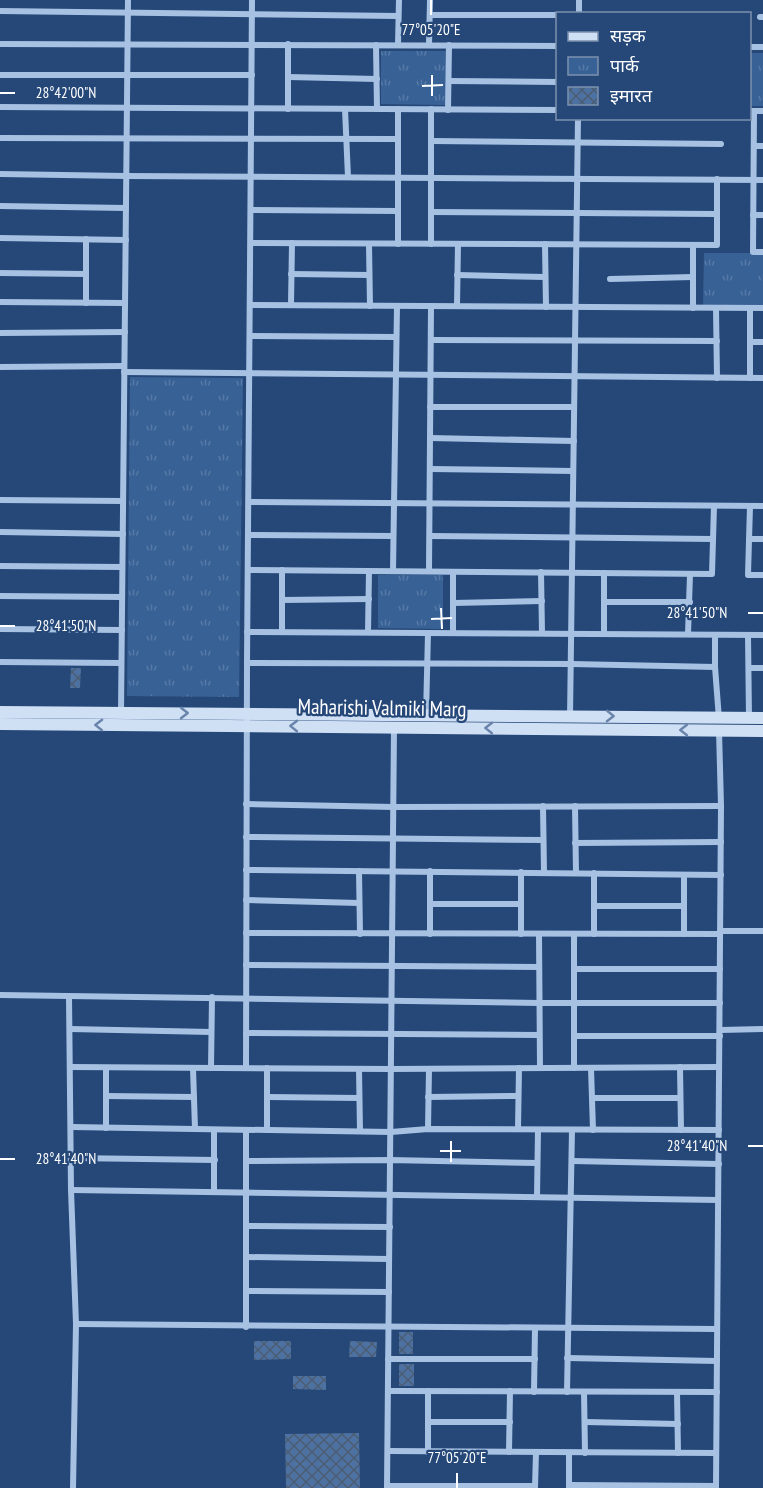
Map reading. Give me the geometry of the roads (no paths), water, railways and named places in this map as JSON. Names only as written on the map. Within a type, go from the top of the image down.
[{"type":"street","points":[[121,719],[128,0]]},
{"type":"street","points":[[246,1068],[252,0]]},
{"type":"street","points":[[398,45],[399,0]]},
{"type":"street","points":[[429,45],[430,0]]},
{"type":"street","points":[[0,11],[398,16]]},
{"type":"street","points":[[430,15],[556,15]]},
{"type":"street","points":[[0,44],[556,46]]},
{"type":"street","points":[[288,44],[288,109]]},
{"type":"street","points":[[376,45],[377,109]]},
{"type":"street","points":[[448,110],[449,45]]},
{"type":"street","points":[[0,75],[252,75]]},
{"type":"street","points":[[288,77],[377,79]]},
{"type":"street","points":[[449,81],[556,82]]},
{"type":"street","points":[[0,107],[556,110]]},
{"type":"street","points":[[345,109],[348,177]]},
{"type":"street","points":[[398,109],[398,244]]},
{"type":"street","points":[[430,244],[431,109]]},
{"type":"street","points":[[763,111],[752,111],[753,252],[763,252]]},
{"type":"street","points":[[570,729],[578,120]]},
{"type":"street","points":[[0,138],[398,139]]},
{"type":"street","points":[[431,141],[721,144]]},
{"type":"street","points":[[754,146],[763,146]]},
{"type":"street","points":[[0,174],[763,180]]},
{"type":"street","points":[[251,243],[717,245],[717,179]]},
{"type":"street","points":[[0,206],[126,208]]},
{"type":"street","points":[[251,210],[398,211]]},
{"type":"street","points":[[431,212],[717,214]]},
{"type":"street","points":[[753,215],[763,215]]},
{"type":"street","points":[[0,238],[126,240]]},
{"type":"street","points":[[86,239],[86,303]]},
{"type":"street","points":[[291,305],[292,243]]},
{"type":"street","points":[[369,244],[370,306]]},
{"type":"street","points":[[457,306],[458,244]]},
{"type":"street","points":[[545,244],[546,307]]},
{"type":"street","points":[[693,245],[693,308]]},
{"type":"street","points":[[0,273],[86,274]]},
{"type":"street","points":[[291,274],[369,275]]},
{"type":"street","points":[[457,275],[546,277]]},
{"type":"street","points":[[610,279],[693,277]]},
{"type":"street","points":[[0,302],[125,303]]},
{"type":"street","points":[[250,305],[763,308]]},
{"type":"street","points":[[393,571],[397,306]]},
{"type":"street","points":[[429,571],[431,306]]},
{"type":"street","points":[[716,308],[717,378]]},
{"type":"street","points":[[750,308],[750,378]]},
{"type":"street","points":[[0,333],[125,332]]},
{"type":"street","points":[[250,336],[396,337]]},
{"type":"street","points":[[431,340],[717,341]]},
{"type":"street","points":[[750,342],[763,342]]},
{"type":"street","points":[[0,367],[430,375],[763,378]]},
{"type":"street","points":[[430,407],[574,407]]},
{"type":"street","points":[[430,438],[574,441]]},
{"type":"street","points":[[430,468],[573,471]]},
{"type":"street","points":[[0,500],[123,501]]},
{"type":"street","points":[[249,502],[763,506]]},
{"type":"street","points":[[248,570],[712,574],[714,506]]},
{"type":"street","points":[[750,506],[748,575],[763,575]]},
{"type":"street","points":[[0,532],[123,534]]},
{"type":"street","points":[[248,535],[393,536]]},
{"type":"street","points":[[430,536],[713,539]]},
{"type":"street","points":[[749,539],[763,540]]},
{"type":"street","points":[[0,566],[122,567]]},
{"type":"street","points":[[282,570],[282,632]]},
{"type":"street","points":[[368,632],[369,571]]},
{"type":"street","points":[[453,572],[453,633]]},
{"type":"street","points":[[541,572],[542,633]]},
{"type":"street","points":[[603,633],[604,573]]},
{"type":"street","points":[[688,634],[690,574]]},
{"type":"street","points":[[0,596],[122,597]]},
{"type":"street","points":[[282,600],[369,599]]},
{"type":"street","points":[[453,603],[542,601]]},
{"type":"street","points":[[604,602],[690,602]]},
{"type":"street","points":[[0,629],[122,630]]},
{"type":"street","points":[[247,632],[763,635]]},
{"type":"street","points":[[426,715],[428,633]]},
{"type":"street","points":[[568,1453],[569,1486],[716,1487],[721,806],[715,635]]},
{"type":"street","points":[[748,635],[750,731]]},
{"type":"street","points":[[0,662],[121,663]]},
{"type":"street","points":[[247,663],[715,667]]},
{"type":"street","points":[[749,668],[763,668]]},
{"type":"street","name":"Maharishi Valmiki Marg","points":[[0,712],[121,719]]},
{"type":"street","points":[[394,714],[387,1487],[535,1487],[536,1452]]},
{"type":"street","name":"Maharishi Valmiki Marg","points":[[247,720],[394,714],[570,715],[719,723],[750,731],[763,731]]},
{"type":"street","name":"Maharishi Valmiki Marg","points":[[0,724],[121,719],[247,720],[394,728],[570,729],[719,723],[763,718]]},
{"type":"street","points":[[246,804],[394,807],[721,806]]},
{"type":"street","points":[[543,806],[544,873]]},
{"type":"street","points":[[575,806],[576,873]]},
{"type":"street","points":[[246,837],[543,840]]},
{"type":"street","points":[[575,843],[721,842]]},
{"type":"street","points":[[246,870],[721,875]]},
{"type":"street","points":[[359,871],[360,934]]},
{"type":"street","points":[[430,871],[430,934]]},
{"type":"street","points":[[521,872],[521,934]]},
{"type":"street","points":[[594,873],[594,934]]},
{"type":"street","points":[[684,875],[684,934]]},
{"type":"street","points":[[246,900],[359,903]]},
{"type":"street","points":[[430,904],[521,904]]},
{"type":"street","points":[[594,906],[684,906]]},
{"type":"street","points":[[246,933],[684,934],[763,931]]},
{"type":"street","points":[[539,934],[540,1068]]},
{"type":"street","points":[[574,934],[574,1068]]},
{"type":"street","points":[[246,964],[539,967]]},
{"type":"street","points":[[574,969],[720,969]]},
{"type":"street","points":[[0,995],[539,1003],[720,1003]]},
{"type":"street","points":[[69,996],[71,1190],[76,1324],[73,1488]]},
{"type":"street","points":[[211,1068],[212,997]]},
{"type":"street","points":[[70,1029],[212,1032]]},
{"type":"street","points":[[574,1036],[720,1033],[763,1029]]},
{"type":"street","points":[[246,1033],[539,1035]]},
{"type":"street","points":[[70,1067],[359,1069],[719,1067]]},
{"type":"street","points":[[680,1067],[681,1130]]},
{"type":"street","points":[[106,1068],[106,1128]]},
{"type":"street","points":[[193,1068],[195,1129]]},
{"type":"street","points":[[267,1068],[267,1130]]},
{"type":"street","points":[[518,1130],[519,1068]]},
{"type":"street","points":[[591,1068],[593,1130]]},
{"type":"street","points":[[359,1069],[360,1131]]},
{"type":"street","points":[[428,1129],[429,1069]]},
{"type":"street","points":[[106,1096],[194,1097]]},
{"type":"street","points":[[429,1097],[518,1096]]},
{"type":"street","points":[[267,1097],[359,1098]]},
{"type":"street","points":[[592,1098],[680,1098]]},
{"type":"street","points":[[71,1128],[391,1132],[428,1129],[719,1130]]},
{"type":"street","points":[[214,1130],[214,1192]]},
{"type":"street","points":[[246,1130],[246,1327]]},
{"type":"street","points":[[537,1197],[538,1130]]},
{"type":"street","points":[[567,1392],[572,1130]]},
{"type":"street","points":[[72,1158],[214,1160]]},
{"type":"street","points":[[246,1161],[390,1160],[537,1163]]},
{"type":"street","points":[[572,1161],[718,1164]]},
{"type":"street","points":[[71,1190],[718,1200]]},
{"type":"street","points":[[246,1226],[390,1227]]},
{"type":"street","points":[[246,1257],[389,1259]]},
{"type":"street","points":[[246,1291],[389,1292]]},
{"type":"street","points":[[76,1324],[717,1329]]},
{"type":"street","points":[[534,1392],[535,1328]]},
{"type":"street","points":[[567,1358],[717,1361]]},
{"type":"street","points":[[388,1359],[535,1359]]},
{"type":"street","points":[[388,1391],[717,1392]]},
{"type":"street","points":[[428,1391],[428,1452]]},
{"type":"street","points":[[510,1391],[510,1452]]},
{"type":"street","points":[[584,1392],[585,1453]]},
{"type":"street","points":[[677,1392],[678,1453]]},
{"type":"street","points":[[428,1422],[510,1422]]},
{"type":"street","points":[[585,1422],[678,1424]]},
{"type":"street","points":[[388,1451],[716,1454]]}]
